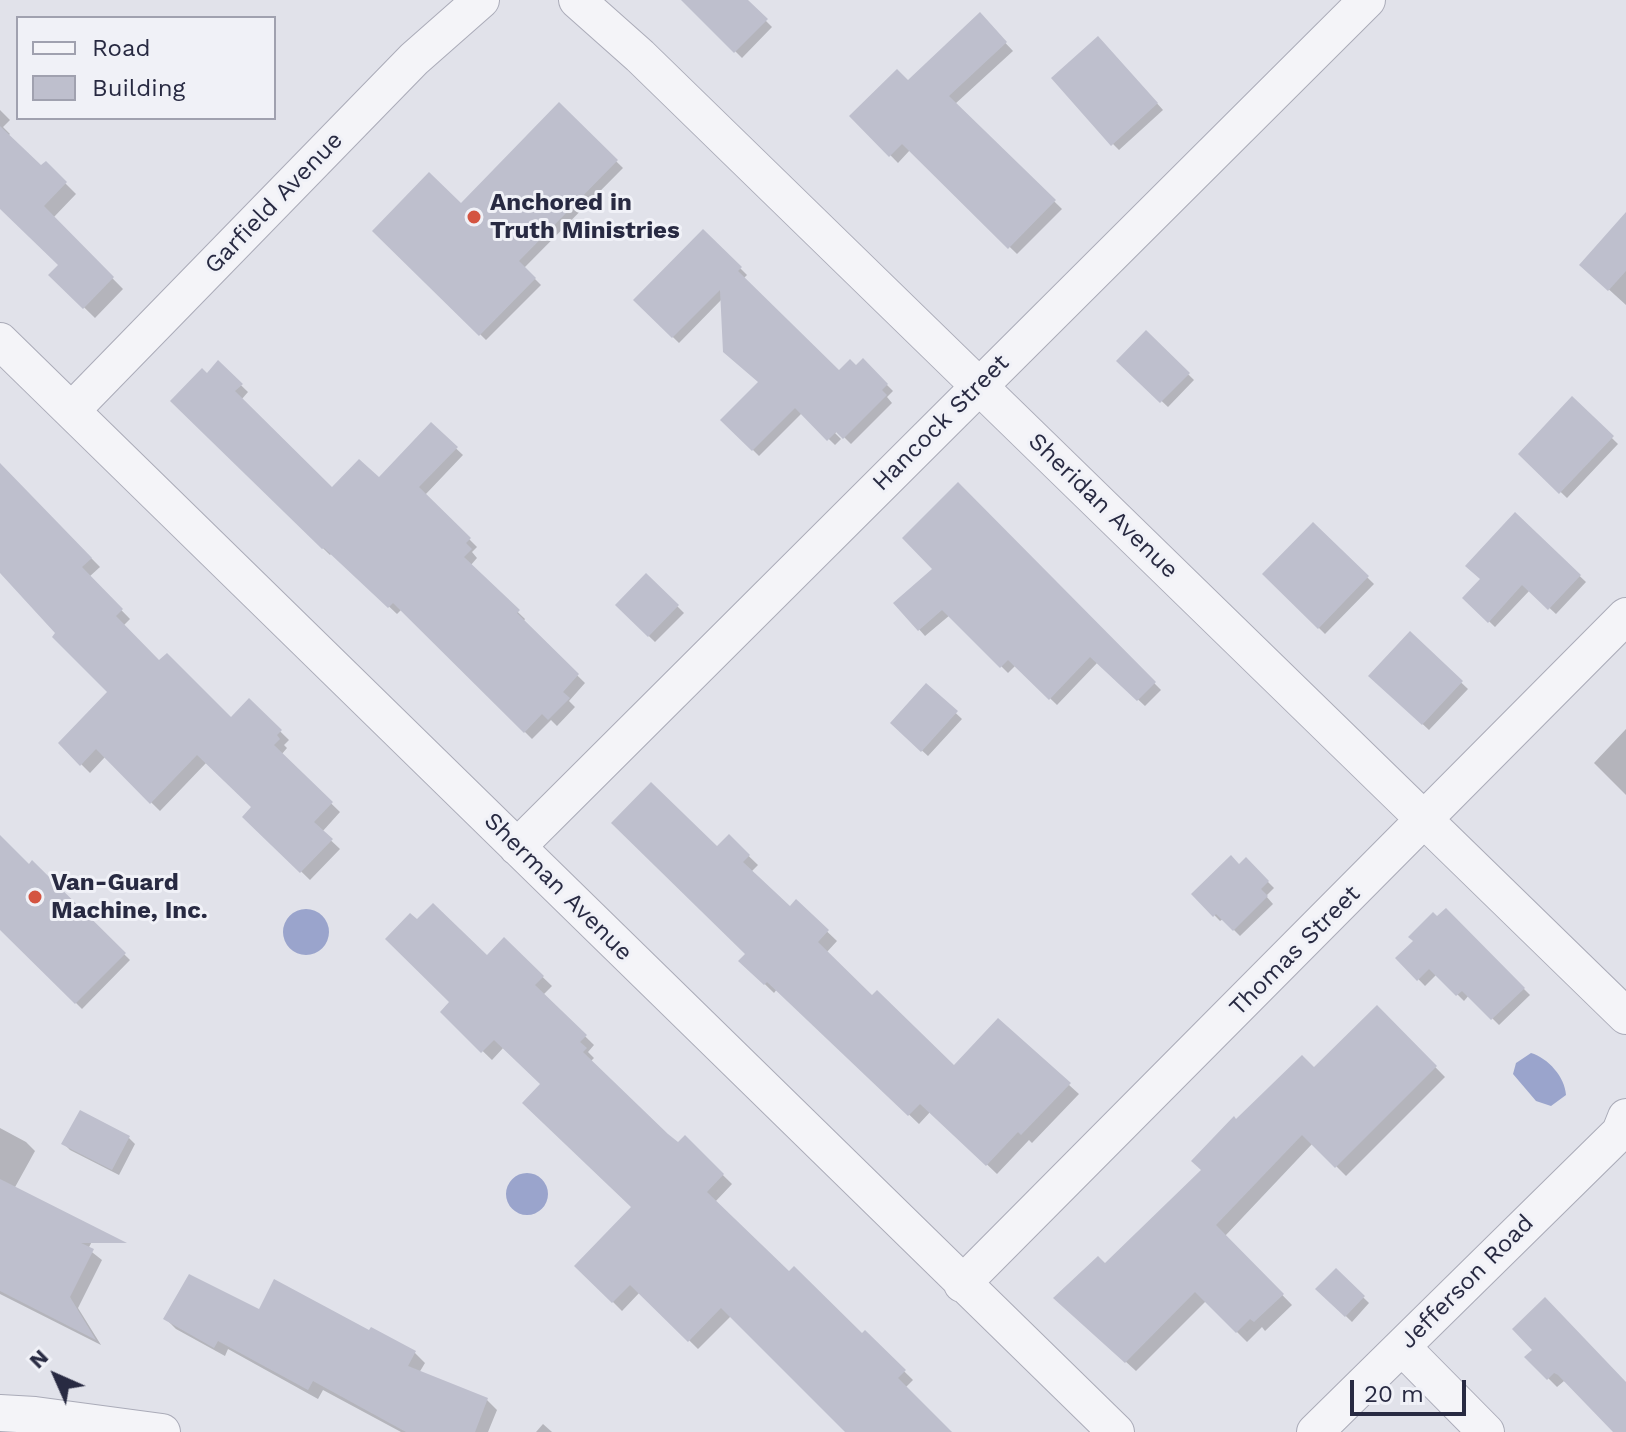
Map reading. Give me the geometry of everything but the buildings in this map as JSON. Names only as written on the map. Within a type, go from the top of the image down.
[{"type":"street","name":"Garfield Avenue","points":[[72,410],[404,70],[481,0]]},
{"type":"street","name":"Sheridan Avenue","points":[[577,0],[640,56],[1626,1016]]},
{"type":"street","name":"Hancock Street","points":[[517,847],[1367,0]]},
{"type":"street","name":"Sherman Avenue","points":[[0,341],[1116,1432]]},
{"type":"street","name":"Thomas Street","points":[[962,1284],[1626,616]]},
{"type":"street","name":"Jefferson Road","points":[[1315,1432],[1624,1127]]},
{"type":"street","points":[[1402,1347],[1486,1432]]},
{"type":"street","points":[[0,1413],[162,1432]]},
{"type":"water","points":[[306,909],[322,916],[329,932],[322,948],[306,955],[290,948],[283,932],[290,916]]},
{"type":"water","points":[[1531,1053],[1549,1064],[1565,1088],[1566,1095],[1551,1106],[1536,1101],[1513,1074],[1516,1063]]},
{"type":"water","points":[[527,1173],[542,1179],[548,1194],[542,1209],[527,1215],[512,1209],[506,1194],[512,1179]]},
{"type":"place","name":"Anchored in Truth Ministries","points":[[474,217]]},
{"type":"place","name":"Van-Guard Machine, Inc.","points":[[35,897]]}]
